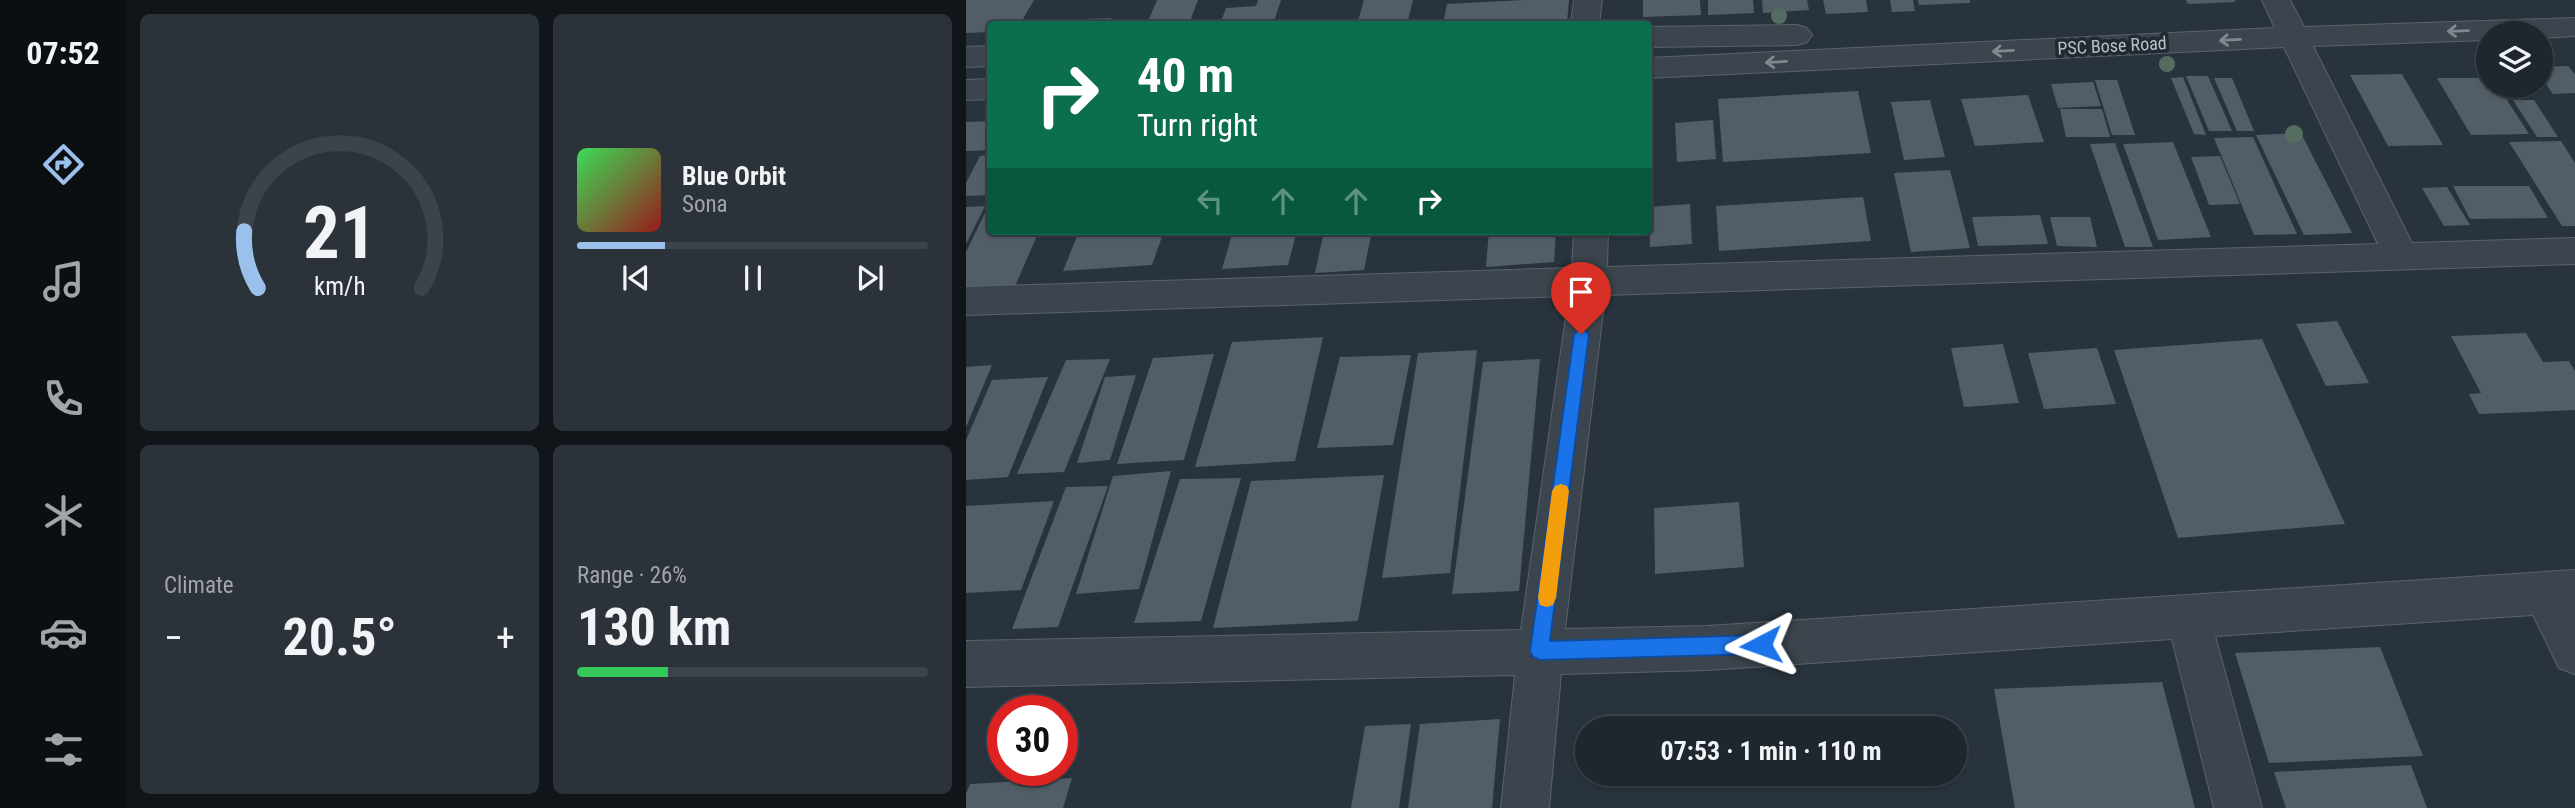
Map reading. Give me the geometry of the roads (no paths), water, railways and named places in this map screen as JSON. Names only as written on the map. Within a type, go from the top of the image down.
[{"type":"street","points":[[1585,21],[1588,0]]},
{"type":"street","name":"PSC Bose Road","points":[[1652,37],[1771,36],[2575,3]]},
{"type":"street","points":[[2284,16],[2401,256]]},
{"type":"street","name":"PSC Bose Road","points":[[1652,68],[2284,16],[2575,27]]},
{"type":"street","points":[[966,57],[987,56]]},
{"type":"street","points":[[966,90],[987,89]]},
{"type":"street","points":[[1525,808],[1540,651],[1588,282],[1591,235]]},
{"type":"street","points":[[966,301],[2575,251]]},
{"type":"street","points":[[966,664],[1707,648],[2560,592],[2575,652]]},
{"type":"street","points":[[2188,616],[2238,808]]}]
